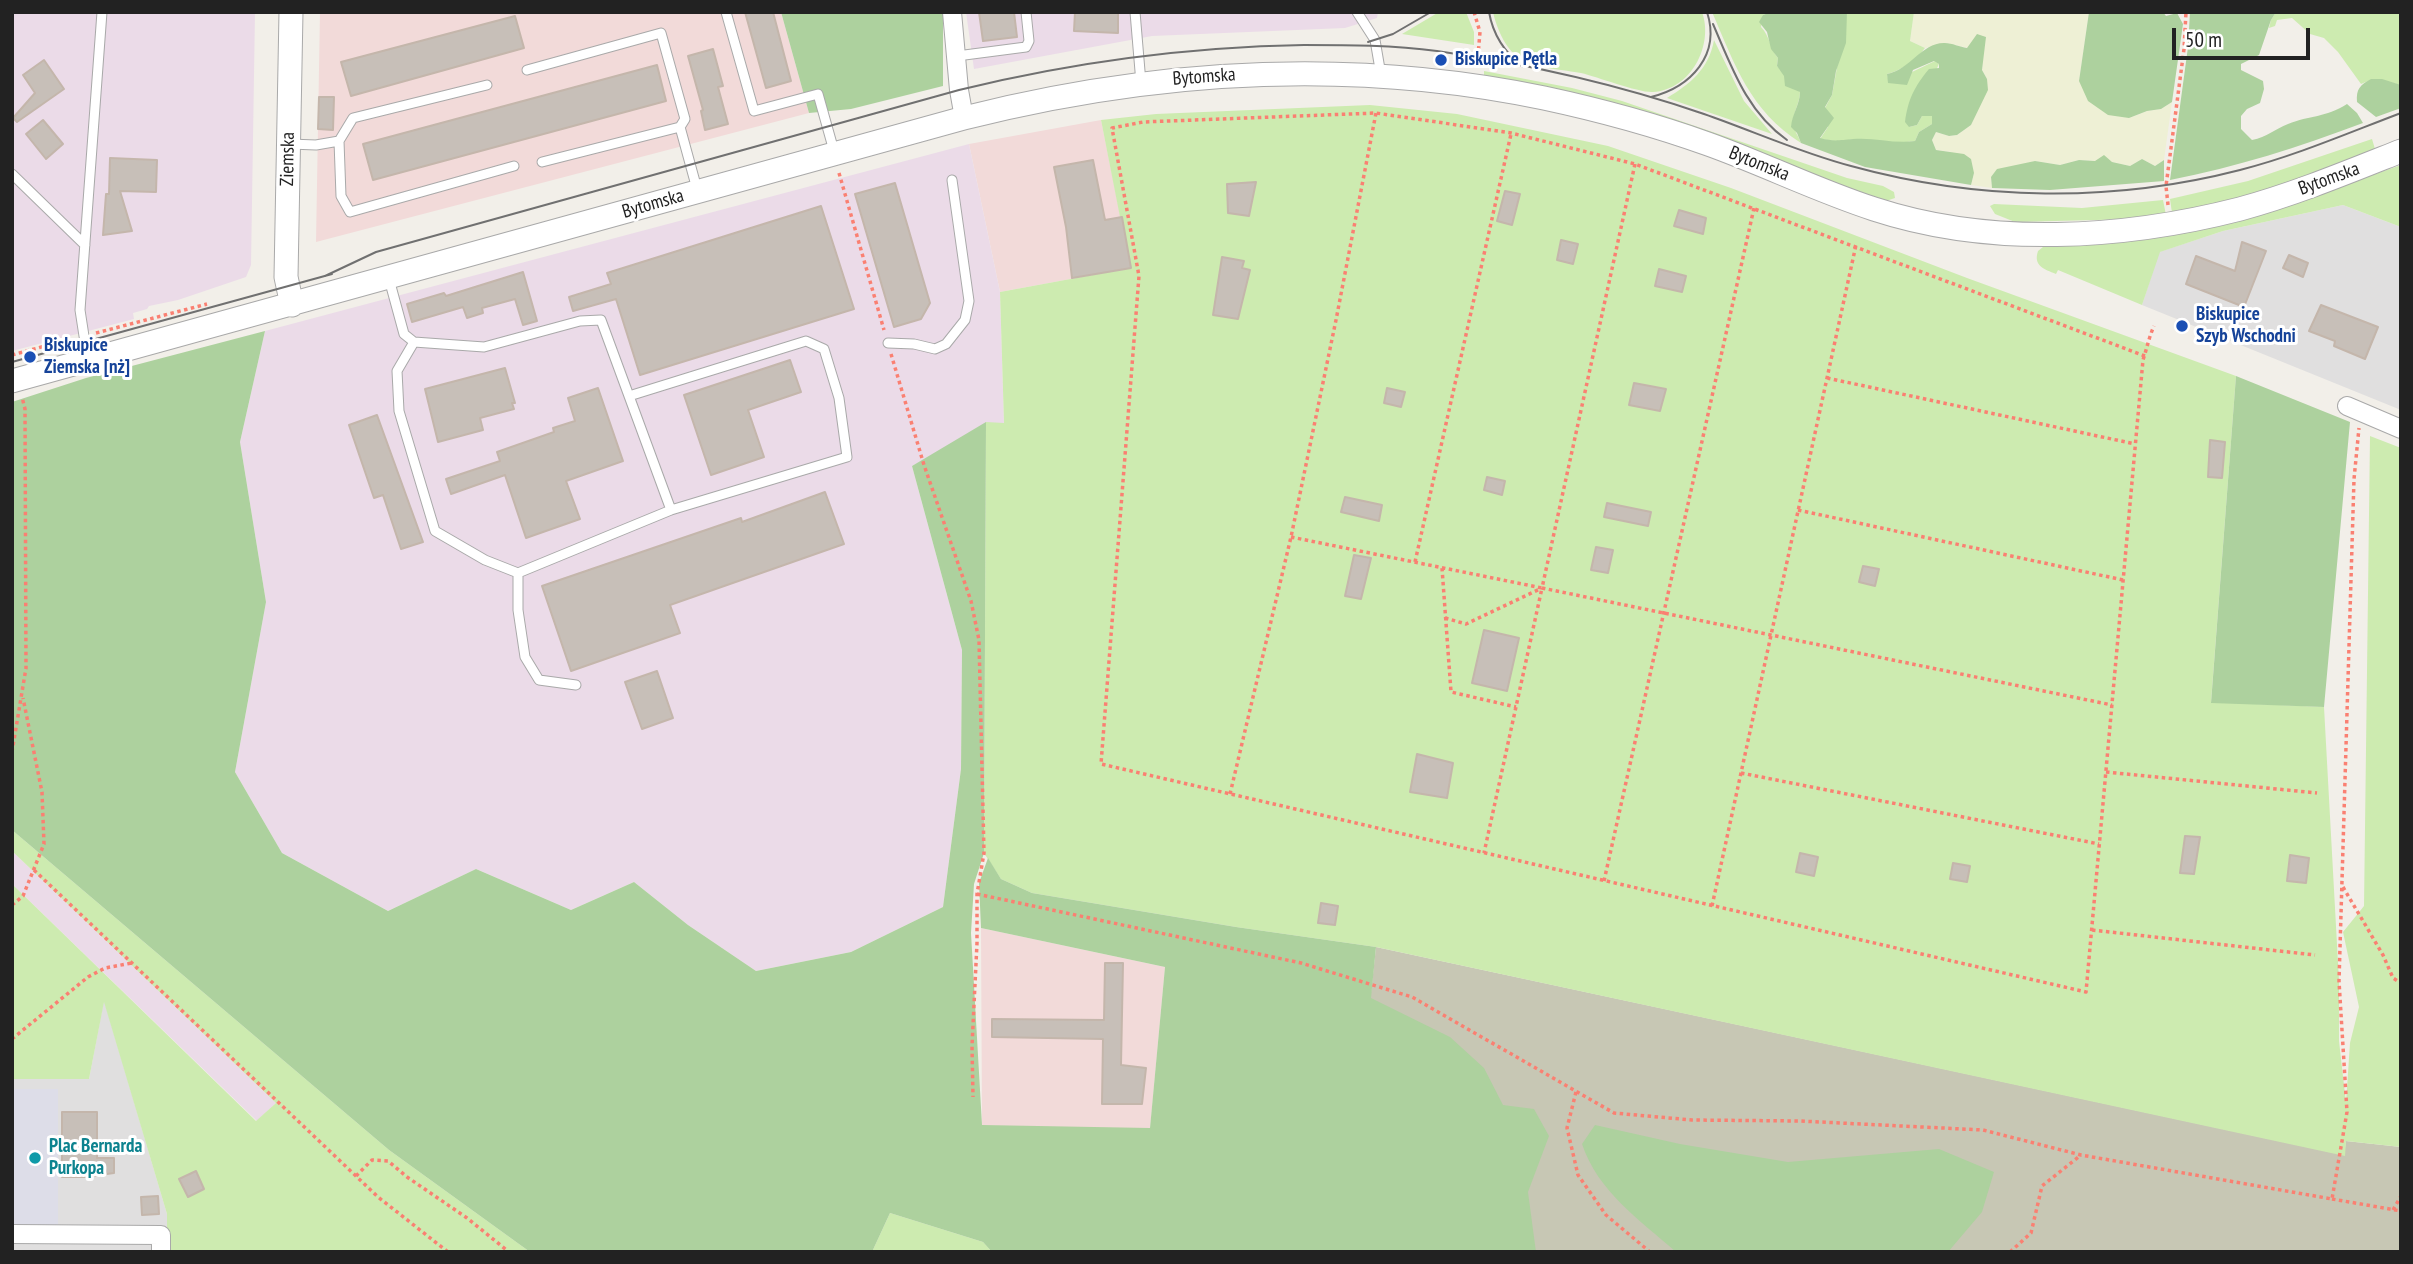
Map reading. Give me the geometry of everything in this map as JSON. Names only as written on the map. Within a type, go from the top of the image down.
[{"type":"street","name":"Ziemska","points":[[291,12],[286,277],[292,305]]},
{"type":"street","points":[[952,12],[964,118]]},
{"type":"street","name":"Bytomska","points":[[17,388],[92,359],[835,153],[964,118],[1079,92],[1141,83],[1234,75],[1381,77],[1514,92],[1612,114],[1707,144],[1874,209],[1934,224],[1974,230],[2097,232],[2170,224],[2280,197],[2401,152]]},
{"type":"street","points":[[2354,409],[2401,429]]},
{"type":"street","points":[[12,1234],[161,1243]]},
{"type":"lane","points":[[92,359],[84,336],[80,310],[102,12]]},
{"type":"lane","points":[[726,12],[754,111],[818,94],[835,153]]},
{"type":"lane","points":[[957,55],[1026,47],[1029,41],[1026,12]]},
{"type":"lane","points":[[1135,12],[1141,83]]},
{"type":"lane","points":[[1357,12],[1375,40],[1381,77]]},
{"type":"lane","points":[[527,70],[661,33],[685,119],[680,127],[542,162]]},
{"type":"lane","points":[[487,85],[353,118],[338,141],[341,196],[350,212],[514,166]]},
{"type":"lane","points":[[680,127],[697,191]]},
{"type":"lane","points":[[289,144],[316,145],[338,141]]},
{"type":"lane","points":[[12,174],[85,245]]},
{"type":"lane","points":[[888,343],[914,344],[935,349],[946,344],[965,320],[969,301],[952,180]]},
{"type":"lane","points":[[388,278],[404,334],[414,342],[484,347],[580,321],[601,320],[671,510]]},
{"type":"lane","points":[[414,342],[397,371],[399,411],[435,531],[485,560],[518,573],[671,510],[847,457],[839,398],[824,349],[806,341],[629,396]]},
{"type":"lane","points":[[518,573],[518,610],[525,657],[539,680],[576,685]]},
{"type":"path","points":[[1474,12],[1480,32],[1476,72]]},
{"type":"path","points":[[2170,224],[2166,186],[2184,49],[2186,12]]},
{"type":"path","points":[[1473,51],[1480,50]]},
{"type":"path","points":[[1230,794],[1291,537],[1376,113]]},
{"type":"path","points":[[2145,356],[1635,164],[1511,134],[1376,113],[1143,122],[1112,128],[1139,276],[1101,764],[2086,992],[2136,444],[2145,356],[2154,326]]},
{"type":"path","points":[[1415,562],[1511,134]]},
{"type":"path","points":[[835,153],[845,198],[924,465],[971,601],[979,640],[984,853],[977,894],[973,1097]]},
{"type":"path","points":[[1483,853],[1635,164]]},
{"type":"path","points":[[1604,881],[1754,208]]},
{"type":"path","points":[[1712,906],[1856,246]]},
{"type":"path","points":[[12,355],[211,303]]},
{"type":"path","points":[[1827,378],[2136,444]]},
{"type":"path","points":[[12,752],[26,668],[25,409],[17,388]]},
{"type":"path","points":[[2332,1199],[2347,1112],[2339,1003],[2354,409]]},
{"type":"path","points":[[1798,510],[2123,580]]},
{"type":"path","points":[[1291,537],[2112,705]]},
{"type":"path","points":[[1442,568],[1451,692],[1516,707]]},
{"type":"path","points":[[1446,618],[1466,624],[1542,588]]},
{"type":"path","points":[[12,905],[23,897],[44,844],[42,792],[22,693]]},
{"type":"path","points":[[2106,772],[2317,793]]},
{"type":"path","points":[[1741,773],[2099,844]]},
{"type":"path","points":[[34,870],[378,1197],[448,1252]]},
{"type":"path","points":[[2342,885],[2393,978],[2401,983]]},
{"type":"path","points":[[977,894],[1301,963],[1412,997],[1614,1113],[1692,1120],[1800,1121],[1983,1130],[2081,1155],[2401,1212]]},
{"type":"path","points":[[2092,930],[2315,955]]},
{"type":"path","points":[[12,1039],[88,977],[105,968],[132,963]]},
{"type":"path","points":[[1576,1092],[1567,1128],[1578,1175],[1606,1215],[1650,1252]]},
{"type":"path","points":[[2010,1252],[2031,1233],[2042,1186],[2081,1155]]},
{"type":"path","points":[[356,1176],[372,1160],[388,1161],[509,1252]]},
{"type":"path","points":[[2393,1210],[2401,1196]]},
{"type":"shaded area","points":[[12,12],[255,12],[251,265],[246,277],[178,300],[149,306],[133,313],[134,319],[12,351]]},
{"type":"shaded area","points":[[320,12],[781,12],[809,113],[316,242]]},
{"type":"shaded area","points":[[966,12],[1378,12],[1377,18],[1345,28],[1152,36],[974,69]]},
{"type":"shaded area","points":[[1914,12],[2089,12],[2079,81],[2129,118],[2161,109],[2172,102],[2164,160],[2155,166],[2142,159],[2130,166],[2079,160],[2060,165],[2035,161],[1991,177],[1992,188],[1971,185],[1974,173],[1951,152],[1936,150],[1932,140],[1936,132],[1949,136],[1957,135],[1971,125],[1987,79],[1982,70],[1983,56],[1968,48],[1946,43],[1925,48],[1910,41]]},
{"type":"shaded area","points":[[1101,120],[1131,268],[1000,292],[969,144]]},
{"type":"shaded area","points":[[969,144],[1000,292],[1004,423],[912,466],[962,650],[961,769],[943,907],[851,952],[756,971],[688,925],[634,882],[571,910],[476,869],[388,911],[282,853],[235,772],[266,602],[240,442],[265,331]]},
{"type":"shaded area","points":[[2343,205],[2401,227],[2401,410],[2142,305],[2159,252],[2223,231]]},
{"type":"shaded area","points":[[12,851],[276,1103],[257,1121],[12,884]]},
{"type":"shaded area","points":[[981,928],[1165,967],[1150,1129],[982,1126]]},
{"type":"shaded area","points":[[1376,947],[2344,1155],[2346,1141],[2401,1147],[2401,1252],[1422,1252],[1367,1029]]},
{"type":"shaded area","points":[[104,1000],[167,1214],[167,1252],[12,1252],[12,1079],[89,1079]]},
{"type":"shaded area","name":"Plac Bernarda Purkopa","points":[[12,1089],[58,1089],[58,1226],[12,1226]]},
{"type":"green space","points":[[781,12],[943,12],[943,86],[851,109],[809,113]]},
{"type":"green space","points":[[1439,12],[1466,12],[1474,32],[1474,45],[1402,34]]},
{"type":"green space","points":[[1493,12],[1702,12],[1705,38],[1702,51],[1688,75],[1667,89],[1647,92],[1581,73],[1523,61],[1512,52],[1504,40]]},
{"type":"green space","points":[[1712,12],[1771,12],[1763,15],[1761,27],[1778,58],[1777,66],[1800,92],[1793,122],[1801,143],[1783,130],[1756,101],[1737,68]]},
{"type":"green space","points":[[1771,12],[1847,12],[1846,43],[1836,71],[1832,95],[1825,107],[1834,118],[1820,138],[1830,140],[1915,141],[1919,132],[1932,124],[1932,116],[1922,116],[1917,125],[1909,127],[1905,122],[1910,100],[1929,69],[1939,68],[1939,64],[1934,61],[1913,70],[1907,85],[1888,83],[1887,74],[1903,67],[1937,44],[1948,43],[1967,48],[1977,34],[1986,37],[1982,70],[1987,79],[1988,90],[1971,125],[1957,135],[1949,136],[1936,132],[1932,140],[1936,150],[1964,154],[1971,159],[1974,173],[1971,185],[1865,167],[1801,143],[1791,127],[1800,92],[1785,86],[1784,76],[1777,66],[1778,58],[1771,49],[1767,32],[1759,22],[1763,15]]},
{"type":"green space","points":[[1847,12],[1914,12],[1910,41],[1925,48],[1908,64],[1887,74],[1889,83],[1935,61],[1939,64],[1909,127],[1917,125],[1922,116],[1932,116],[1932,124],[1919,132],[1915,141],[1898,143],[1853,139],[1841,142],[1820,139],[1828,127],[1825,108],[1832,95]]},
{"type":"green space","points":[[2089,12],[2163,12],[2166,16],[2177,13],[2183,24],[2172,102],[2161,109],[2129,118],[2108,115],[2088,101],[2079,81]]},
{"type":"green space","points":[[2190,12],[2276,12],[2259,55],[2241,64],[2241,70],[2263,81],[2260,103],[2247,109],[2241,116],[2241,129],[2252,140],[2288,124],[2332,112],[2347,104],[2363,123],[2268,156],[2170,180],[2188,47]]},
{"type":"green space","points":[[2276,12],[2401,12],[2401,85],[2376,80],[2361,84],[2338,52],[2324,38],[2310,34],[2292,18],[2277,20],[2275,26],[2269,28]]},
{"type":"green space","points":[[1714,40],[1744,101],[1772,134],[1667,98],[1697,75],[1708,59]]},
{"type":"green space","points":[[1484,71],[1622,101],[1847,178],[1883,186],[1894,192],[1895,198],[1886,201],[1875,198],[1687,125],[1551,88],[1484,76]]},
{"type":"green space","points":[[2371,79],[2382,79],[2401,85],[2401,108],[2376,117],[2357,102],[2360,88]]},
{"type":"green space","points":[[1370,105],[1457,114],[1608,146],[1731,188],[2236,376],[2211,702],[2324,707],[2339,981],[2339,1041],[2346,1103],[2350,1043],[2359,1007],[2343,932],[2364,906],[2370,436],[2401,448],[2401,1147],[2346,1141],[2345,1156],[1376,947],[1032,893],[1001,879],[984,853],[986,422],[1004,423],[1000,292],[1130,268],[1101,120],[1156,114]]},
{"type":"green space","points":[[2372,139],[2375,149],[2312,176],[2240,201],[2172,213],[2170,199],[2248,181]]},
{"type":"green space","points":[[2104,155],[2112,162],[2130,166],[2142,159],[2155,166],[2164,160],[2164,181],[2050,190],[1992,188],[1991,177],[1997,169],[2035,161],[2060,165],[2079,160],[2095,161]]},
{"type":"green space","points":[[2401,165],[2401,227],[2343,205],[2223,231],[2160,252],[2142,305],[2058,270],[2056,274],[2038,264],[2038,251],[2048,243],[2175,234],[2278,208]]},
{"type":"green space","points":[[2163,200],[2166,215],[2136,219],[2015,222],[1995,214],[1990,206],[2082,208]]},
{"type":"green space","points":[[265,331],[240,442],[266,602],[235,772],[282,853],[388,911],[476,869],[571,910],[634,882],[688,925],[756,971],[851,952],[943,907],[961,769],[962,650],[912,466],[986,422],[984,853],[974,884],[971,933],[982,1125],[1150,1128],[1165,967],[981,928],[979,883],[988,858],[1001,879],[1032,893],[1376,947],[1371,998],[1450,1037],[1484,1068],[1503,1105],[1534,1109],[1549,1136],[1528,1192],[1536,1252],[992,1252],[983,1242],[890,1213],[872,1252],[530,1252],[389,1150],[12,830],[12,402],[86,378]]},
{"type":"green space","points":[[2236,376],[2350,422],[2324,707],[2211,703]]},
{"type":"green space","points":[[12,830],[389,1150],[530,1252],[167,1252],[167,1214],[104,1002],[89,1079],[12,1079],[12,884],[256,1121],[276,1103],[12,851]]},
{"type":"green space","points":[[1595,1125],[1680,1144],[1788,1162],[1939,1149],[1994,1172],[1982,1212],[1948,1252],[1676,1252],[1622,1204],[1598,1177],[1582,1144]]},
{"type":"green space","points":[[890,1213],[983,1242],[992,1252],[872,1252]]},
{"type":"building","points":[[745,12],[773,12],[791,81],[766,88]]},
{"type":"building","points":[[979,12],[1014,12],[1017,37],[983,41]]},
{"type":"building","points":[[1075,12],[1118,12],[1118,33],[1074,31]]},
{"type":"building","points":[[515,16],[524,48],[351,96],[341,62]]},
{"type":"building","points":[[713,49],[723,86],[718,87],[728,124],[705,130],[703,110],[688,56]]},
{"type":"building","points":[[44,60],[64,89],[17,122],[13,118],[35,93],[23,75]]},
{"type":"building","points":[[657,65],[666,101],[373,180],[363,144]]},
{"type":"building","points":[[319,97],[334,97],[333,130],[318,129]]},
{"type":"building","points":[[43,120],[63,144],[46,159],[26,134]]},
{"type":"building","points":[[110,158],[157,160],[156,192],[120,191],[132,231],[103,235],[106,194],[109,194]]},
{"type":"building","points":[[1093,160],[1105,220],[1122,217],[1131,268],[1072,278],[1066,227],[1054,167]]},
{"type":"building","points":[[1256,182],[1249,216],[1228,213],[1227,184]]},
{"type":"building","points":[[895,183],[930,303],[921,319],[894,327],[855,194]]},
{"type":"building","points":[[1505,191],[1520,194],[1512,225],[1497,221]]},
{"type":"building","points":[[821,206],[854,309],[640,375],[616,299],[573,311],[569,297],[611,284],[607,273]]},
{"type":"building","points":[[1679,210],[1706,218],[1703,234],[1674,226]]},
{"type":"building","points":[[1561,240],[1578,244],[1573,264],[1557,260]]},
{"type":"building","points":[[2242,242],[2266,251],[2244,307],[2186,284],[2196,256],[2235,271]]},
{"type":"building","points":[[2289,255],[2308,263],[2303,277],[2283,268]]},
{"type":"building","points":[[1222,257],[1244,261],[1242,268],[1250,270],[1238,319],[1213,315]]},
{"type":"building","points":[[1659,269],[1686,276],[1682,292],[1655,286]]},
{"type":"building","points":[[523,272],[537,321],[523,325],[515,299],[482,308],[483,313],[467,318],[463,307],[412,322],[407,304],[444,293],[446,296]]},
{"type":"building","points":[[2321,305],[2378,327],[2365,359],[2334,346],[2335,341],[2309,331]]},
{"type":"building","points":[[790,360],[801,392],[748,410],[764,457],[711,475],[684,395]]},
{"type":"building","points":[[505,368],[515,403],[512,403],[514,409],[480,418],[483,430],[438,442],[425,389]]},
{"type":"building","points":[[1634,383],[1666,389],[1660,411],[1629,405]]},
{"type":"building","points":[[598,388],[623,461],[566,481],[580,519],[526,538],[505,475],[451,494],[446,479],[500,461],[497,452],[554,432],[553,428],[575,421],[568,398]]},
{"type":"building","points":[[1387,388],[1405,392],[1401,407],[1384,403]]},
{"type":"building","points":[[377,415],[423,542],[401,549],[383,495],[374,498],[349,425]]},
{"type":"building","points":[[2210,440],[2225,442],[2222,478],[2208,477]]},
{"type":"building","points":[[1487,477],[1505,481],[1502,495],[1484,490]]},
{"type":"building","points":[[825,492],[844,544],[670,605],[680,633],[571,671],[542,586],[741,518],[742,522]]},
{"type":"building","points":[[1345,497],[1382,505],[1379,521],[1341,512]]},
{"type":"building","points":[[1607,503],[1651,512],[1648,526],[1604,517]]},
{"type":"building","points":[[1596,547],[1613,550],[1608,573],[1591,570]]},
{"type":"building","points":[[1354,555],[1371,558],[1361,599],[1345,596]]},
{"type":"building","points":[[1863,566],[1879,569],[1875,586],[1859,582]]},
{"type":"building","points":[[1484,630],[1519,638],[1507,691],[1472,683]]},
{"type":"building","points":[[657,671],[673,718],[642,729],[625,682]]},
{"type":"building","points":[[1417,754],[1453,763],[1447,798],[1410,792]]},
{"type":"building","points":[[2185,836],[2200,837],[2194,874],[2180,873]]},
{"type":"building","points":[[1800,853],[1818,857],[1814,876],[1796,872]]},
{"type":"building","points":[[2290,855],[2309,858],[2306,883],[2287,881]]},
{"type":"building","points":[[1953,863],[1970,866],[1967,882],[1950,879]]},
{"type":"building","points":[[1321,903],[1338,906],[1335,925],[1318,923]]},
{"type":"building","points":[[1105,963],[1123,963],[1121,1065],[1146,1068],[1142,1104],[1102,1104],[1103,1039],[992,1037],[992,1019],[1104,1020]]},
{"type":"building","points":[[62,1112],[97,1112],[97,1158],[114,1158],[114,1173],[62,1177]]},
{"type":"building","points":[[196,1171],[204,1189],[188,1197],[179,1179]]},
{"type":"building","points":[[158,1196],[159,1214],[142,1215],[141,1197]]},
{"type":"tram line","points":[[1368,42],[1393,34],[1431,12]]},
{"type":"tram line","points":[[1489,12],[1501,43],[1523,67]]},
{"type":"tram line","points":[[1651,97],[1679,86],[1699,67],[1710,42],[1707,12]]},
{"type":"tram line","points":[[1713,24],[1734,73],[1751,103],[1773,129],[1787,140]]},
{"type":"tram line","points":[[325,276],[376,252],[959,90],[1087,64],[1217,49],[1304,45],[1387,46],[1505,62],[1638,93],[1832,161],[1899,178],[1947,186],[2045,194],[2143,188],[2192,181],[2281,158],[2401,113]]},
{"type":"tram line","points":[[12,362],[332,274]]},
{"type":"place","name":"Biskupice Pętla","points":[[1441,60]]},
{"type":"place","name":"Biskupice Szyb Wschodni","points":[[2182,326]]},
{"type":"place","name":"Biskupice Ziemska [nż]","points":[[30,357]]},
{"type":"place","name":"Plac Bernarda Purkopa","points":[[35,1158]]}]
